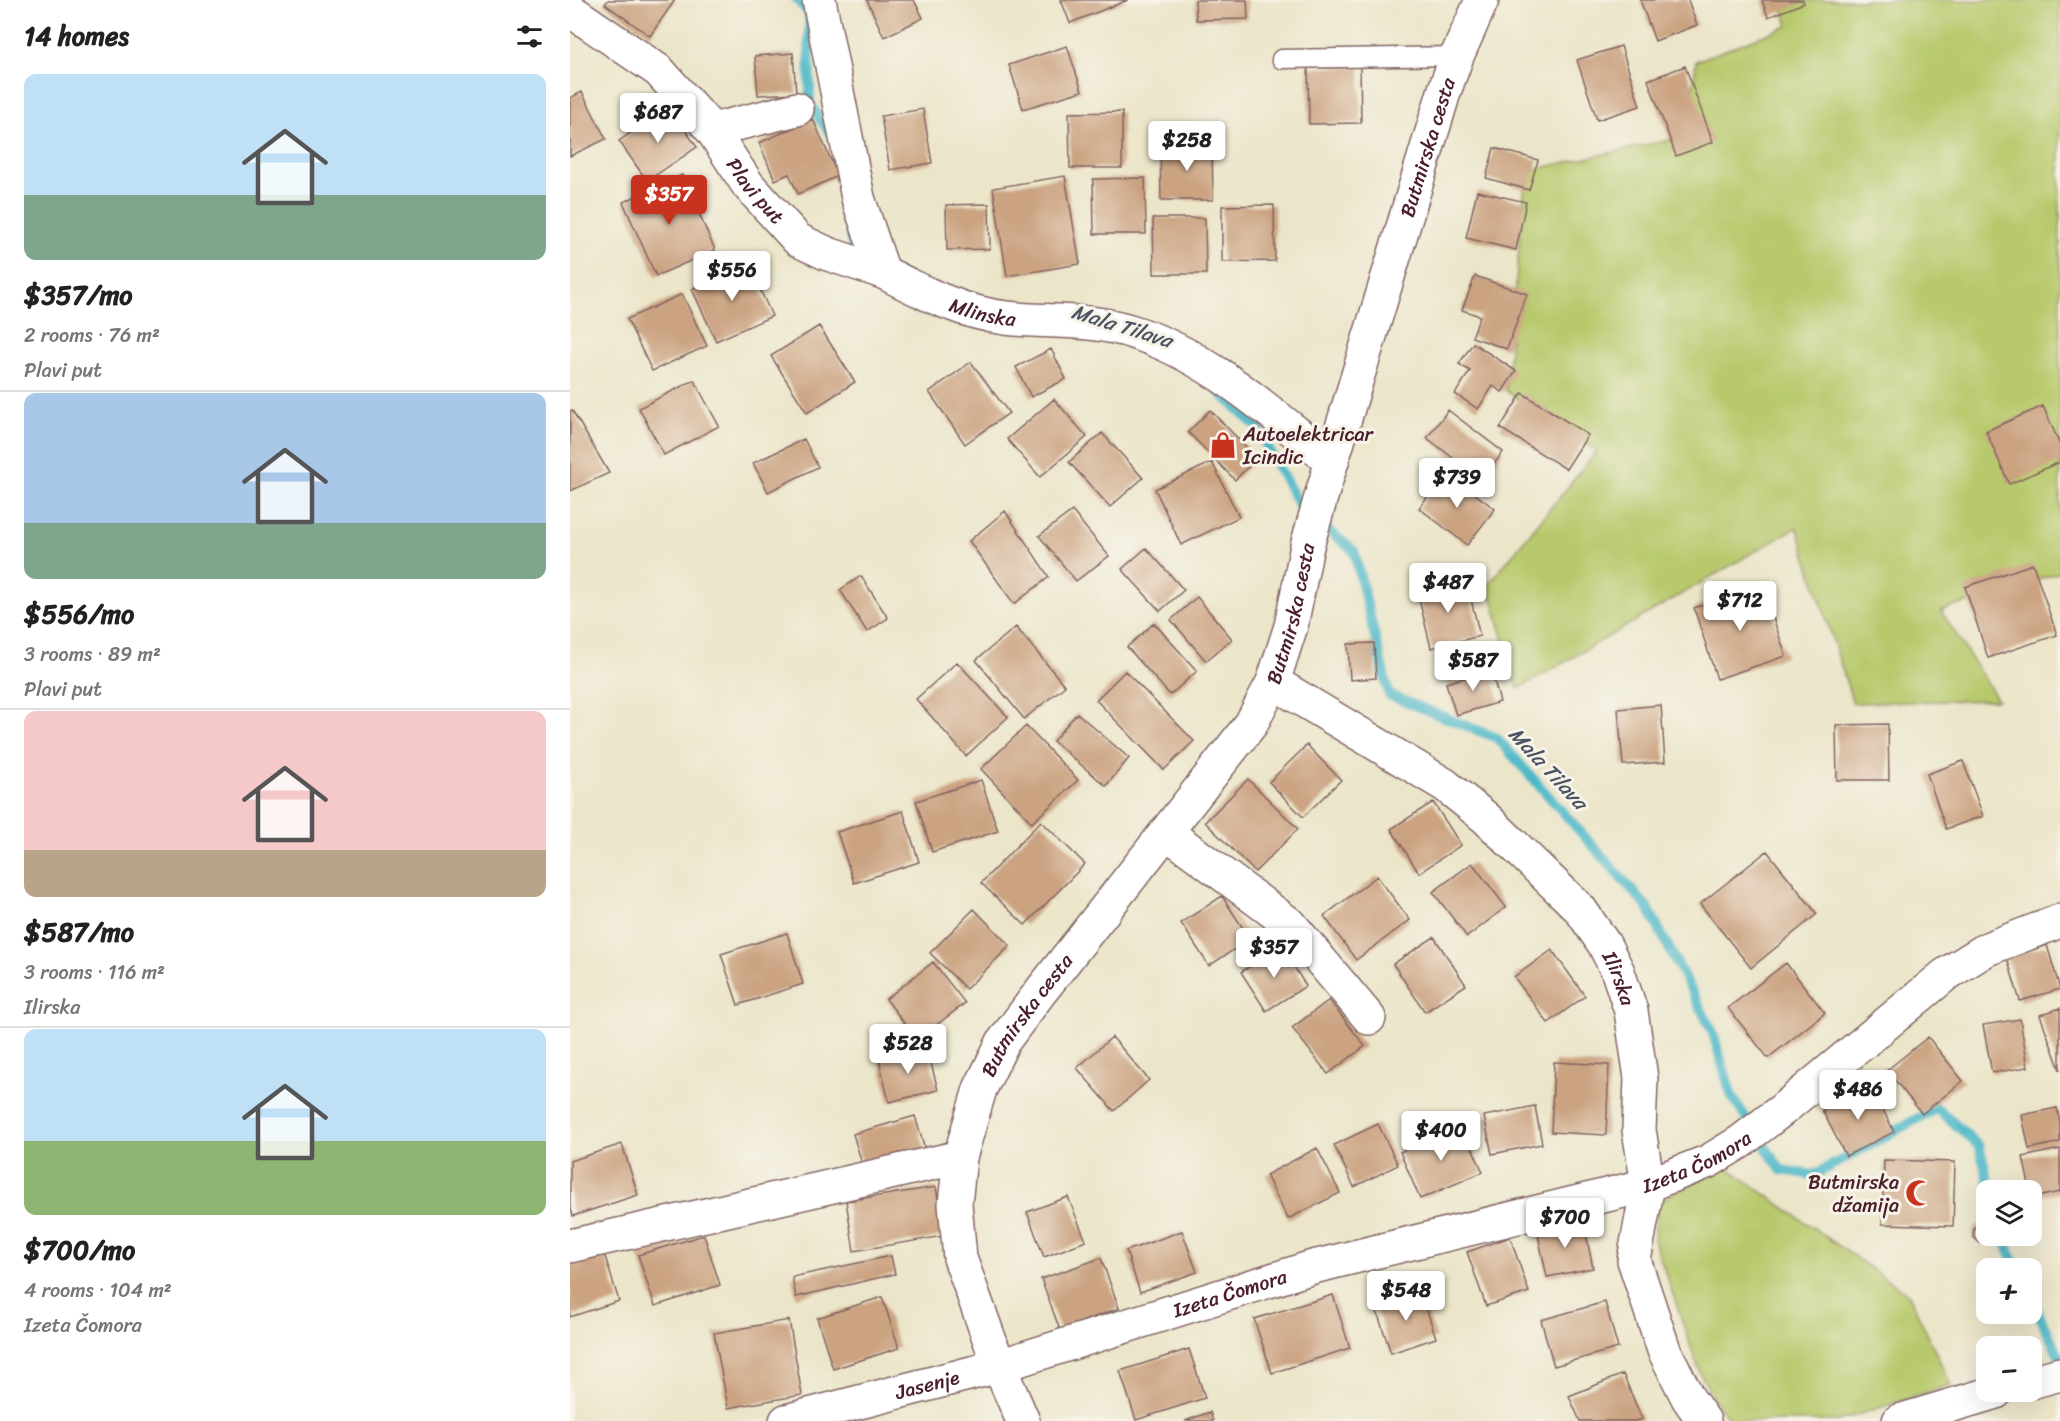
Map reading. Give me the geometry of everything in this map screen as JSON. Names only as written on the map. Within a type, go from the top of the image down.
[{"type":"street","points":[[819,0],[872,268]]},
{"type":"street","name":"Butmirska cesta","points":[[1023,1421],[999,1366],[960,1258],[955,1204],[960,1157],[980,1089],[1004,1042],[1041,991],[1251,724],[1273,682],[1291,626],[1307,546],[1332,461],[1457,56],[1482,0]]},
{"type":"street","name":"Plavi put","points":[[570,10],[659,71],[712,130],[748,185],[798,240],[828,254],[872,268]]},
{"type":"street","points":[[712,130],[797,109]]},
{"type":"street","name":"Mlinska","points":[[872,268],[959,308],[1006,318],[1071,320],[1132,331],[1186,353],[1227,381],[1332,461]]},
{"type":"street","name":"Ilirska","points":[[1273,682],[1445,785],[1486,818],[1580,909],[1604,944],[1618,972],[1630,1011],[1641,1078],[1639,1130],[1648,1185],[1634,1260],[1664,1350],[1688,1398],[1704,1421]]},
{"type":"street","points":[[1166,832],[1291,925],[1369,1018]]},
{"type":"street","name":"Izeta Čomora","points":[[999,1366],[1313,1267],[1648,1185],[1709,1161],[1740,1142],[1782,1110],[1945,975],[1987,949],[2060,921]]},
{"type":"street","points":[[570,1246],[960,1157]]},
{"type":"street","name":"Jasenje","points":[[786,1421],[999,1366]]},
{"type":"street","points":[[2042,1379],[2060,1374]]},
{"type":"street","points":[[1899,1421],[1976,1398]]},
{"type":"lane","points":[[1281,59],[1457,56]]},
{"type":"green space","points":[[1781,0],[2060,0],[2060,572],[1941,611],[1998,700],[1853,703],[1797,527],[1518,689],[1488,585],[1597,451],[1506,391],[1526,171],[1688,136],[1696,61],[1788,26]]},
{"type":"green space","points":[[1725,1166],[1909,1295],[1951,1385],[1838,1421],[1731,1421],[1716,1403],[1700,1373],[1654,1240],[1658,1202]]},
{"type":"building","points":[[608,0],[675,0],[650,36],[605,4]]},
{"type":"building","points":[[867,0],[914,0],[923,18],[884,37]]},
{"type":"building","points":[[1061,0],[1128,0],[1070,23]]},
{"type":"building","points":[[1195,0],[1247,0],[1248,19],[1196,20]]},
{"type":"building","points":[[1640,0],[1688,0],[1697,25],[1655,41]]},
{"type":"building","points":[[1762,0],[1803,0],[1804,3],[1768,17]]},
{"type":"building","points":[[1067,46],[1082,91],[1023,109],[1009,65]]},
{"type":"building","points":[[1621,46],[1640,106],[1597,120],[1577,60]]},
{"type":"building","points":[[793,53],[796,93],[758,95],[755,56]]},
{"type":"building","points":[[1685,66],[1713,142],[1676,156],[1648,80]]},
{"type":"building","points":[[1360,67],[1361,123],[1309,124],[1308,68]]},
{"type":"building","points":[[582,92],[606,139],[570,156],[570,98]]},
{"type":"building","points":[[669,107],[697,147],[647,181],[619,141]]},
{"type":"building","points":[[923,109],[932,163],[890,170],[881,116]]},
{"type":"building","points":[[1122,112],[1122,168],[1070,168],[1069,113]]},
{"type":"building","points":[[813,119],[838,176],[798,194],[789,174],[775,180],[759,143]]},
{"type":"building","points":[[1212,144],[1213,200],[1161,200],[1160,145]]},
{"type":"building","points":[[1494,148],[1538,160],[1529,190],[1486,178]]},
{"type":"building","points":[[682,175],[715,250],[656,276],[623,202]]},
{"type":"building","points":[[1065,176],[1080,264],[1007,276],[993,188]]},
{"type":"building","points":[[1145,178],[1146,234],[1094,234],[1093,179]]},
{"type":"building","points":[[1477,191],[1526,202],[1516,250],[1466,238]]},
{"type":"building","points":[[989,204],[990,249],[947,250],[946,205]]},
{"type":"building","points":[[1274,205],[1275,261],[1222,262],[1222,206]]},
{"type":"building","points":[[1153,218],[1205,218],[1206,274],[1154,274]]},
{"type":"building","points":[[748,263],[772,316],[716,341],[692,289]]},
{"type":"building","points":[[1475,276],[1527,294],[1507,349],[1472,337],[1480,316],[1462,310]]},
{"type":"building","points":[[682,294],[707,346],[652,371],[627,319]]},
{"type":"building","points":[[819,326],[855,382],[807,413],[771,356]]},
{"type":"building","points":[[1473,343],[1516,371],[1502,392],[1493,386],[1478,409],[1455,394],[1470,371],[1459,364]]},
{"type":"building","points":[[1051,349],[1066,379],[1031,397],[1016,367]]},
{"type":"building","points":[[971,362],[1009,413],[965,444],[929,392]]},
{"type":"building","points":[[694,380],[719,426],[664,455],[639,408]]},
{"type":"building","points":[[1522,393],[1588,435],[1566,469],[1500,428]]},
{"type":"building","points":[[1054,399],[1087,437],[1040,477],[1007,439]]},
{"type":"building","points":[[2043,406],[2060,445],[2060,462],[2009,484],[1986,431]]},
{"type":"building","points":[[572,410],[609,473],[570,491],[570,411]]},
{"type":"building","name":"Autoelektricar Icindic","points":[[1210,410],[1257,458],[1235,480],[1188,432]]},
{"type":"building","points":[[1448,410],[1503,452],[1482,480],[1427,438]]},
{"type":"building","points":[[1102,433],[1143,478],[1110,507],[1069,462]]},
{"type":"building","points":[[804,439],[818,467],[768,492],[753,463]]},
{"type":"building","points":[[1212,462],[1239,517],[1181,545],[1155,489]]},
{"type":"building","points":[[1446,472],[1495,509],[1467,545],[1419,508]]},
{"type":"building","points":[[1005,511],[1049,577],[1014,604],[969,541]]},
{"type":"building","points":[[1072,511],[1109,556],[1076,581],[1039,536]]},
{"type":"building","points":[[1146,548],[1184,590],[1160,611],[1122,569]]},
{"type":"building","points":[[2033,564],[2057,635],[1988,658],[1965,587]]},
{"type":"building","points":[[861,576],[888,618],[867,632],[840,590]]},
{"type":"building","points":[[1466,579],[1480,636],[1431,648],[1417,591]]},
{"type":"building","points":[[1762,585],[1786,656],[1717,679],[1694,608]]},
{"type":"building","points":[[1197,597],[1232,639],[1206,661],[1171,620]]},
{"type":"building","points":[[1154,623],[1197,671],[1170,695],[1127,647]]},
{"type":"building","points":[[1016,627],[1065,686],[1024,719],[976,660]]},
{"type":"building","points":[[1374,643],[1376,678],[1350,680],[1348,644]]},
{"type":"building","points":[[957,662],[1008,717],[966,756],[916,699]]},
{"type":"building","points":[[1491,670],[1500,702],[1456,715],[1446,683]]},
{"type":"building","points":[[1125,671],[1194,741],[1164,770],[1096,700]]},
{"type":"building","points":[[1661,705],[1665,762],[1623,765],[1618,709]]},
{"type":"building","points":[[1077,713],[1129,758],[1106,786],[1053,741]]},
{"type":"building","points":[[1888,724],[1889,780],[1837,780],[1836,725]]},
{"type":"building","points":[[1026,726],[1078,780],[1032,823],[981,769]]},
{"type":"building","points":[[1307,745],[1341,780],[1303,817],[1269,782]]},
{"type":"building","points":[[1963,761],[1983,816],[1946,829],[1927,774]]},
{"type":"building","points":[[1248,779],[1298,829],[1255,872],[1205,822]]},
{"type":"building","points":[[981,780],[998,831],[932,852],[916,801]]},
{"type":"building","points":[[1433,802],[1461,845],[1419,873],[1391,829]]},
{"type":"building","points":[[903,811],[919,862],[854,883],[837,832]]},
{"type":"building","points":[[1041,821],[1085,864],[1025,925],[981,883]]},
{"type":"building","points":[[1767,851],[1817,914],[1751,968],[1700,904]]},
{"type":"building","points":[[1472,863],[1506,907],[1467,937],[1433,892]]},
{"type":"building","points":[[1377,876],[1410,920],[1356,960],[1324,916]]},
{"type":"building","points":[[1222,896],[1250,939],[1209,966],[1181,923]]},
{"type":"building","points":[[974,909],[1010,946],[966,989],[930,953]]},
{"type":"building","points":[[787,933],[803,984],[738,1005],[721,954]]},
{"type":"building","points":[[1434,937],[1466,985],[1425,1012],[1393,964]]},
{"type":"building","points":[[2047,945],[2060,989],[2020,1001],[2007,958]]},
{"type":"building","points":[[1281,946],[1306,986],[1266,1011],[1241,972]]},
{"type":"building","points":[[1552,950],[1585,996],[1548,1023],[1514,977]]},
{"type":"building","points":[[933,962],[965,1003],[917,1040],[886,999]]},
{"type":"building","points":[[1786,963],[1825,1013],[1768,1058],[1728,1008]]},
{"type":"building","points":[[1329,1000],[1365,1046],[1328,1074],[1292,1028]]},
{"type":"building","points":[[2060,1008],[2060,1070],[2040,1015]]},
{"type":"building","points":[[2020,1019],[2028,1067],[1992,1073],[1983,1025]]},
{"type":"building","points":[[1112,1037],[1149,1080],[1114,1111],[1077,1068]]},
{"type":"building","points":[[1928,1037],[1963,1081],[1922,1114],[1887,1070]]},
{"type":"building","points":[[927,1048],[938,1090],[889,1102],[879,1060]]},
{"type":"building","points":[[1554,1062],[1609,1065],[1606,1135],[1551,1132]]},
{"type":"building","points":[[1872,1087],[1894,1132],[1846,1156],[1822,1110]]},
{"type":"building","points":[[1535,1106],[1542,1144],[1492,1154],[1484,1116]]},
{"type":"building","points":[[2057,1108],[2060,1142],[2029,1149],[2022,1115]]},
{"type":"building","points":[[915,1116],[926,1152],[864,1170],[853,1134]]},
{"type":"building","points":[[1378,1124],[1398,1165],[1354,1187],[1334,1145]]},
{"type":"building","points":[[1462,1125],[1483,1172],[1420,1199],[1400,1152]]},
{"type":"building","points":[[622,1144],[638,1195],[573,1216],[570,1205],[570,1161]]},
{"type":"building","points":[[1317,1148],[1340,1193],[1288,1219],[1266,1175]]},
{"type":"building","points":[[2060,1149],[2060,1192],[2042,1196],[2042,1180],[2028,1180],[2023,1157]]},
{"type":"building","name":"Butmirska džamija","points":[[1884,1160],[1955,1162],[1953,1226],[1882,1224]]},
{"type":"building","points":[[936,1187],[944,1236],[854,1251],[846,1201]]},
{"type":"building","points":[[1068,1197],[1086,1241],[1044,1257],[1027,1212]]},
{"type":"building","points":[[1583,1220],[1593,1268],[1547,1277],[1537,1230]]},
{"type":"building","points":[[1976,1226],[1976,1240],[1973,1237]]},
{"type":"building","points":[[1182,1231],[1197,1272],[1140,1292],[1126,1251]]},
{"type":"building","points":[[704,1235],[720,1285],[655,1306],[638,1255]]},
{"type":"building","points":[[1510,1237],[1529,1292],[1486,1306],[1467,1252]]},
{"type":"building","points":[[603,1250],[619,1301],[570,1317],[570,1261]]},
{"type":"building","points":[[891,1256],[895,1274],[796,1297],[792,1277]]},
{"type":"building","points":[[1101,1258],[1119,1308],[1060,1330],[1041,1279]]},
{"type":"building","points":[[1421,1292],[1436,1338],[1391,1353],[1375,1306]]},
{"type":"building","points":[[1333,1295],[1350,1348],[1272,1373],[1254,1319]]},
{"type":"building","points":[[882,1297],[899,1348],[833,1369],[817,1318]]},
{"type":"building","points":[[1605,1302],[1618,1348],[1554,1366],[1541,1320]]},
{"type":"building","points":[[789,1320],[802,1395],[728,1408],[714,1333]]},
{"type":"building","points":[[1189,1349],[1205,1398],[1136,1420],[1120,1371]]},
{"type":"building","points":[[1623,1374],[1642,1419],[1636,1421],[1580,1421],[1569,1396]]},
{"type":"building","points":[[1210,1412],[1213,1421],[1185,1421]]},
{"type":"waterway","name":"Mala Tilava","points":[[797,0],[809,13],[810,104],[833,138]]},
{"type":"waterway","name":"Mala Tilava","points":[[847,209],[853,256]]},
{"type":"waterway","name":"Mala Tilava","points":[[887,292],[917,309],[935,313]]},
{"type":"waterway","name":"Mala Tilava","points":[[1219,392],[1256,426],[1300,507],[1354,551],[1389,695],[1497,738],[1648,908],[1712,1030],[1732,1097],[1781,1170],[1814,1175],[1937,1108],[1979,1146],[1988,1180]]},
{"type":"waterway","name":"Mala Tilava","points":[[2007,1246],[2012,1258]]},
{"type":"waterway","name":"Mala Tilava","points":[[2042,1321],[2060,1358]]},
{"type":"place","name":"Autoelektricar Icindic","points":[[1223,445]]},
{"type":"place","name":"Butmirska džamija","points":[[1919,1193]]}]
